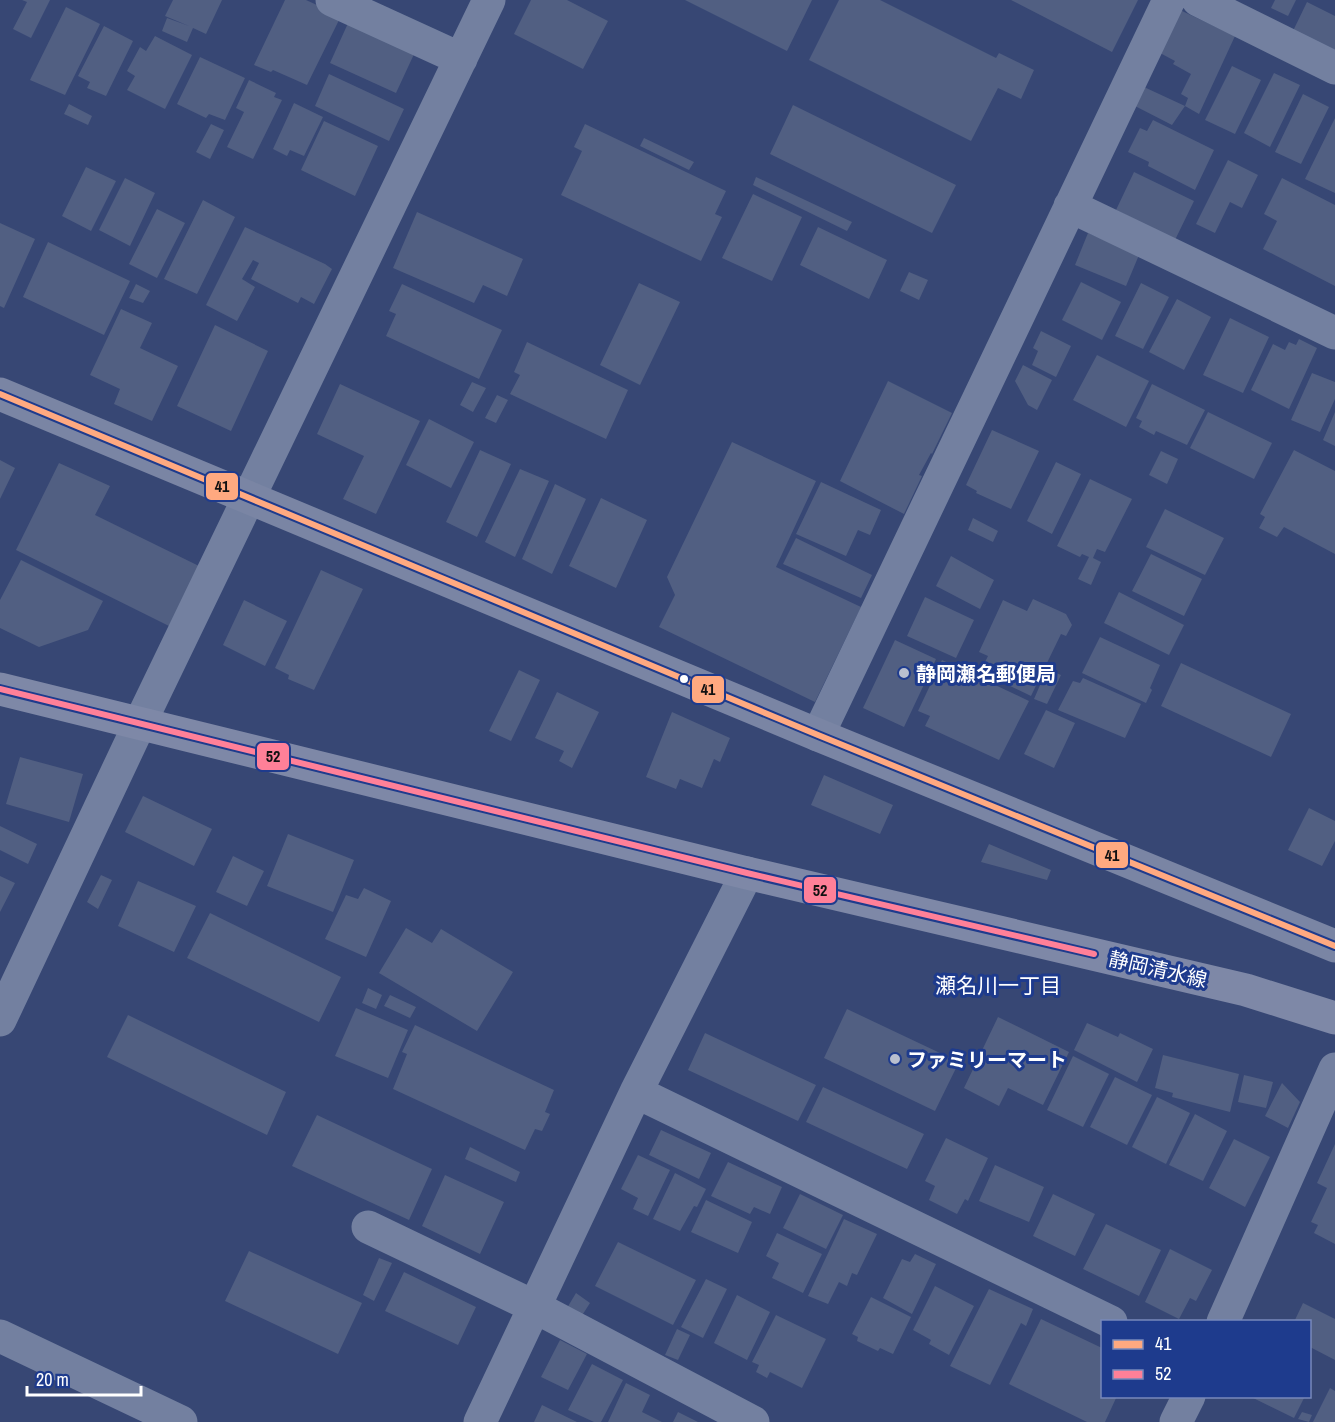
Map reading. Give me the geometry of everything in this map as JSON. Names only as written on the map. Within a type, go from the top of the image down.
[{"type":"main road","name":"静岡清水線","points":[[0,689],[747,873],[1246,990],[1335,1018]]},
{"type":"street","points":[[332,0],[461,59]]},
{"type":"street","points":[[0,1020],[140,723],[489,0]]},
{"type":"street","points":[[818,735],[1169,0]]},
{"type":"street","points":[[1198,0],[1335,68]]},
{"type":"street","points":[[1070,206],[1335,333]]},
{"type":"street","points":[[0,394],[818,735],[1335,946]]},
{"type":"street","points":[[480,1422],[636,1092],[747,873]]},
{"type":"street","points":[[1224,1320],[1335,1069]]},
{"type":"street","points":[[636,1092],[1107,1320]]},
{"type":"street","points":[[368,1227],[535,1307],[753,1422]]},
{"type":"street","points":[[0,1336],[181,1422]]},
{"type":"street","points":[[1176,1422],[1188,1398]]},
{"type":"building","points":[[22,0],[50,0],[31,38],[13,29],[27,2]]},
{"type":"building","points":[[173,0],[222,0],[206,34],[193,28],[187,42],[162,31],[167,18],[189,26],[165,16]]},
{"type":"building","points":[[285,0],[306,0],[341,16],[307,85],[273,70],[271,72],[254,65]]},
{"type":"building","points":[[531,0],[567,0],[608,21],[583,69],[514,34]]},
{"type":"building","points":[[685,0],[812,0],[787,51]]},
{"type":"building","points":[[839,0],[880,0],[996,58],[999,53],[1034,70],[1021,99],[998,88],[971,141],[809,60]]},
{"type":"building","points":[[1011,0],[1138,0],[1112,52]]},
{"type":"building","points":[[1275,0],[1296,0],[1288,16],[1271,8]]},
{"type":"building","points":[[1307,2],[1335,16],[1335,50],[1293,31]]},
{"type":"building","points":[[66,7],[100,24],[65,95],[30,80]]},
{"type":"building","points":[[1180,10],[1235,36],[1199,114],[1185,106],[1188,98],[1181,94],[1191,74],[1173,64],[1175,61],[1160,53]]},
{"type":"building","points":[[349,21],[415,52],[396,93],[330,63]]},
{"type":"building","points":[[104,26],[133,41],[106,96],[87,88],[90,82],[78,76]]},
{"type":"building","points":[[155,36],[192,55],[165,109],[127,90],[135,76],[127,71],[140,47],[146,51]]},
{"type":"building","points":[[200,57],[245,78],[225,120],[209,114],[206,118],[177,104]]},
{"type":"building","points":[[1232,66],[1261,80],[1235,134],[1205,120]]},
{"type":"building","points":[[1274,73],[1300,85],[1270,147],[1244,133]]},
{"type":"building","points":[[329,74],[404,109],[389,141],[315,106]]},
{"type":"building","points":[[249,80],[276,93],[274,97],[282,100],[253,159],[227,147],[244,112],[236,108]]},
{"type":"building","points":[[1144,87],[1185,106],[1172,125],[1135,106]]},
{"type":"building","points":[[1303,94],[1329,107],[1301,164],[1275,152]]},
{"type":"building","points":[[294,103],[323,117],[304,156],[290,150],[287,156],[273,149]]},
{"type":"building","points":[[69,104],[92,116],[88,125],[64,114]]},
{"type":"building","points":[[793,105],[956,185],[932,233],[770,154]]},
{"type":"building","points":[[1335,118],[1335,193],[1305,179]]},
{"type":"building","points":[[1153,120],[1214,150],[1195,190],[1148,166],[1149,162],[1128,152],[1140,128],[1147,131]]},
{"type":"building","points":[[324,121],[378,146],[355,196],[301,170]]},
{"type":"building","points":[[211,124],[224,130],[210,159],[196,152]]},
{"type":"building","points":[[585,124],[726,191],[715,214],[722,217],[701,261],[561,195],[582,151],[574,147]]},
{"type":"building","points":[[644,138],[694,162],[689,170],[640,146]]},
{"type":"building","points":[[1228,160],[1258,175],[1242,208],[1230,202],[1215,233],[1196,224]]},
{"type":"building","points":[[86,167],[116,181],[91,231],[62,216]]},
{"type":"building","points":[[1134,172],[1194,201],[1175,240],[1116,210]]},
{"type":"building","points":[[756,177],[852,222],[847,231],[753,185]]},
{"type":"building","points":[[125,178],[155,193],[130,246],[99,230]]},
{"type":"building","points":[[1282,178],[1335,205],[1335,286],[1263,249],[1277,221],[1264,214]]},
{"type":"building","points":[[753,194],[802,217],[772,281],[722,258]]},
{"type":"building","points":[[203,200],[235,217],[197,294],[164,279]]},
{"type":"building","points":[[157,209],[185,223],[157,278],[129,264]]},
{"type":"building","points":[[417,212],[523,259],[507,296],[483,285],[474,303],[393,268]]},
{"type":"building","points":[[0,223],[35,239],[4,308],[0,306]]},
{"type":"building","points":[[245,227],[332,269],[314,304],[301,297],[298,303],[251,279],[259,263],[253,260],[242,279],[255,287],[237,321],[206,305]]},
{"type":"building","points":[[818,227],[887,260],[869,299],[800,265]]},
{"type":"building","points":[[1088,233],[1139,255],[1126,286],[1075,265]]},
{"type":"building","points":[[48,242],[130,281],[104,335],[23,297]]},
{"type":"building","points":[[909,272],[928,280],[919,300],[900,291]]},
{"type":"building","points":[[1081,282],[1121,302],[1102,340],[1062,320]]},
{"type":"building","points":[[639,283],[680,302],[640,385],[600,365]]},
{"type":"building","points":[[1141,283],[1169,297],[1143,349],[1115,336]]},
{"type":"building","points":[[136,284],[150,291],[143,303],[129,298]]},
{"type":"building","points":[[402,284],[502,330],[479,379],[386,336],[396,314],[389,311]]},
{"type":"building","points":[[1177,299],[1211,317],[1184,370],[1149,352]]},
{"type":"building","points":[[121,309],[152,323],[140,348],[178,366],[152,421],[114,404],[120,389],[90,375]]},
{"type":"building","points":[[1230,318],[1269,337],[1243,393],[1203,375]]},
{"type":"building","points":[[215,325],[268,351],[231,431],[177,406]]},
{"type":"building","points":[[1041,331],[1071,346],[1056,377],[1032,365],[1038,351],[1033,348]]},
{"type":"building","points":[[1299,339],[1317,348],[1289,409],[1251,390],[1273,344],[1285,350],[1289,342],[1296,345]]},
{"type":"building","points":[[527,342],[628,390],[606,439],[510,394],[520,375],[514,372]]},
{"type":"building","points":[[1097,355],[1149,381],[1126,427],[1073,400]]},
{"type":"building","points":[[1023,365],[1052,380],[1037,410],[1028,405],[1015,381]]},
{"type":"building","points":[[1312,373],[1335,382],[1335,399],[1320,432],[1291,420]]},
{"type":"building","points":[[888,381],[952,413],[919,475],[922,476],[904,514],[840,481]]},
{"type":"building","points":[[472,382],[486,388],[473,412],[460,405]]},
{"type":"building","points":[[340,384],[420,421],[376,514],[343,499],[364,456],[317,434]]},
{"type":"building","points":[[1152,384],[1205,410],[1187,445],[1156,431],[1154,435],[1139,427],[1142,421],[1136,418]]},
{"type":"building","points":[[497,395],[508,400],[496,423],[485,418]]},
{"type":"building","points":[[1208,412],[1272,443],[1254,479],[1190,448]]},
{"type":"building","points":[[1335,412],[1335,446],[1323,440]]},
{"type":"building","points":[[429,419],[474,442],[451,488],[406,465]]},
{"type":"building","points":[[992,430],[1039,451],[1011,509],[976,493],[977,491],[966,485]]},
{"type":"building","points":[[732,442],[816,481],[776,567],[861,607],[815,702],[659,627],[675,595],[667,577]]},
{"type":"building","points":[[480,450],[511,464],[477,537],[446,522]]},
{"type":"building","points":[[1294,450],[1335,471],[1335,554],[1284,527],[1277,537],[1259,528],[1265,517],[1260,514]]},
{"type":"building","points":[[1161,451],[1178,459],[1167,484],[1149,475]]},
{"type":"building","points":[[0,460],[15,468],[0,499]]},
{"type":"building","points":[[1056,462],[1081,474],[1052,534],[1027,521]]},
{"type":"building","points":[[59,463],[110,486],[95,515],[199,566],[169,626],[16,550]]},
{"type":"building","points":[[520,469],[549,481],[515,557],[485,542]]},
{"type":"building","points":[[1090,479],[1132,499],[1105,552],[1097,549],[1093,558],[1101,562],[1091,585],[1078,579],[1089,557],[1082,554],[1080,557],[1057,546]]},
{"type":"building","points":[[821,482],[881,510],[870,535],[858,530],[846,556],[796,534]]},
{"type":"building","points":[[555,484],[586,499],[552,574],[522,559]]},
{"type":"building","points":[[601,498],[647,520],[616,588],[569,566]]},
{"type":"building","points":[[1165,509],[1224,538],[1205,575],[1146,547]]},
{"type":"building","points":[[973,518],[998,531],[993,542],[968,530]]},
{"type":"building","points":[[796,538],[872,575],[861,598],[783,564]]},
{"type":"building","points":[[1151,554],[1202,579],[1184,616],[1132,591]]},
{"type":"building","points":[[951,556],[994,580],[980,609],[936,586]]},
{"type":"building","points":[[21,560],[103,601],[88,630],[39,647],[0,628],[0,600]]},
{"type":"building","points":[[321,570],[363,589],[314,690],[288,679],[289,675],[275,668]]},
{"type":"building","points":[[1119,592],[1184,625],[1169,655],[1104,623]]},
{"type":"building","points":[[925,597],[974,620],[956,658],[907,636]]},
{"type":"building","points":[[1033,599],[1066,614],[1072,625],[1066,636],[1061,634],[1031,696],[989,676],[991,671],[983,666],[988,656],[979,652],[1003,600],[1027,611]]},
{"type":"building","points":[[244,600],[287,621],[265,666],[223,645]]},
{"type":"building","points":[[1100,637],[1160,665],[1146,703],[1082,673]]},
{"type":"building","points":[[895,640],[936,659],[904,727],[863,708]]},
{"type":"building","points":[[942,660],[1029,701],[999,760],[925,726],[930,716],[918,711]]},
{"type":"building","points":[[1181,663],[1291,714],[1271,757],[1161,706]]},
{"type":"building","points":[[1047,669],[1061,675],[1047,704],[1034,699]]},
{"type":"building","points":[[519,670],[540,680],[511,741],[489,731]]},
{"type":"building","points":[[1083,678],[1141,704],[1125,738],[1058,710],[1073,681],[1080,683]]},
{"type":"building","points":[[557,692],[599,712],[572,768],[559,761],[564,751],[535,738]]},
{"type":"building","points":[[1046,710],[1075,723],[1054,768],[1024,754]]},
{"type":"building","points":[[672,712],[730,738],[720,762],[714,759],[702,788],[680,779],[676,789],[646,777]]},
{"type":"building","points":[[20,757],[83,774],[69,822],[6,804]]},
{"type":"building","points":[[824,775],[893,805],[880,834],[811,805]]},
{"type":"building","points":[[143,796],[212,829],[194,866],[125,832]]},
{"type":"building","points":[[1309,808],[1335,821],[1335,841],[1322,866],[1288,850]]},
{"type":"building","points":[[0,826],[37,844],[28,864],[0,850]]},
{"type":"building","points":[[288,834],[354,860],[333,912],[267,886]]},
{"type":"building","points":[[989,844],[1051,870],[1047,880],[981,862]]},
{"type":"building","points":[[233,856],[264,871],[247,906],[216,892]]},
{"type":"building","points":[[101,875],[112,880],[98,909],[87,902]]},
{"type":"building","points":[[0,876],[15,883],[0,912]]},
{"type":"building","points":[[138,881],[196,906],[174,952],[118,926]]},
{"type":"building","points":[[364,888],[391,901],[366,957],[325,939],[346,895],[358,899]]},
{"type":"building","points":[[210,913],[341,977],[319,1022],[187,958]]},
{"type":"building","points":[[406,928],[432,943],[441,929],[513,972],[477,1031],[379,973]]},
{"type":"building","points":[[368,988],[382,995],[376,1009],[362,1003]]},
{"type":"building","points":[[390,995],[416,1007],[410,1018],[384,1006]]},
{"type":"building","points":[[356,1008],[408,1030],[388,1078],[335,1056]]},
{"type":"building","points":[[847,1009],[959,1062],[935,1111],[824,1058]]},
{"type":"building","points":[[128,1015],[286,1092],[267,1135],[107,1057]]},
{"type":"building","points":[[998,1017],[1069,1052],[1043,1105],[1008,1088],[999,1106],[964,1088]]},
{"type":"building","points":[[1087,1023],[1118,1037],[1120,1033],[1153,1049],[1137,1082],[1074,1050]]},
{"type":"building","points":[[415,1025],[554,1090],[545,1112],[550,1114],[542,1131],[535,1129],[525,1150],[393,1089],[407,1054],[402,1052]]},
{"type":"building","points":[[705,1033],[816,1085],[798,1121],[688,1070]]},
{"type":"building","points":[[1163,1055],[1239,1074],[1230,1112],[1172,1097],[1173,1093],[1155,1088]]},
{"type":"building","points":[[1073,1056],[1109,1074],[1083,1127],[1047,1110]]},
{"type":"building","points":[[1244,1075],[1273,1082],[1266,1108],[1238,1102]]},
{"type":"building","points":[[1115,1077],[1152,1095],[1127,1145],[1090,1127]]},
{"type":"building","points":[[1282,1083],[1300,1102],[1288,1128],[1265,1116]]},
{"type":"building","points":[[823,1087],[924,1134],[907,1169],[806,1122]]},
{"type":"building","points":[[1157,1097],[1190,1113],[1166,1164],[1132,1147]]},
{"type":"building","points":[[1195,1114],[1227,1131],[1203,1181],[1169,1165]]},
{"type":"building","points":[[317,1115],[432,1169],[409,1220],[292,1166]]},
{"type":"building","points":[[661,1130],[711,1153],[699,1179],[649,1155]]},
{"type":"building","points":[[946,1138],[988,1158],[968,1201],[965,1199],[957,1214],[929,1200],[935,1186],[925,1181]]},
{"type":"building","points":[[1234,1139],[1270,1157],[1245,1207],[1209,1188]]},
{"type":"building","points":[[1335,1144],[1335,1244],[1314,1233],[1318,1225],[1311,1222],[1327,1188],[1317,1183]]},
{"type":"building","points":[[470,1147],[520,1172],[516,1182],[465,1159]]},
{"type":"building","points":[[638,1155],[670,1170],[648,1216],[633,1209],[638,1198],[621,1189]]},
{"type":"building","points":[[728,1162],[782,1187],[770,1214],[754,1207],[750,1214],[711,1196]]},
{"type":"building","points":[[995,1165],[1044,1187],[1029,1222],[979,1201]]},
{"type":"building","points":[[675,1173],[706,1189],[697,1207],[694,1206],[680,1231],[653,1219]]},
{"type":"building","points":[[445,1175],[504,1202],[480,1254],[422,1226]]},
{"type":"building","points":[[800,1194],[843,1215],[826,1249],[783,1228]]},
{"type":"building","points":[[1053,1194],[1095,1214],[1075,1256],[1033,1236]]},
{"type":"building","points":[[706,1200],[752,1222],[738,1253],[691,1232]]},
{"type":"building","points":[[844,1219],[877,1234],[857,1275],[852,1273],[847,1286],[839,1282],[828,1304],[808,1296]]},
{"type":"building","points":[[1106,1224],[1161,1250],[1139,1296],[1083,1269]]},
{"type":"building","points":[[777,1233],[822,1254],[803,1293],[772,1278],[779,1263],[766,1256]]},
{"type":"building","points":[[618,1242],[696,1280],[673,1325],[595,1286]]},
{"type":"building","points":[[1170,1249],[1212,1270],[1196,1301],[1190,1298],[1179,1319],[1145,1302]]},
{"type":"building","points":[[249,1251],[362,1303],[338,1354],[225,1301]]},
{"type":"building","points":[[915,1254],[936,1264],[912,1314],[883,1298],[902,1259],[910,1262]]},
{"type":"building","points":[[379,1258],[392,1263],[374,1301],[363,1295]]},
{"type":"building","points":[[404,1272],[476,1307],[458,1345],[385,1311]]},
{"type":"building","points":[[706,1279],[727,1289],[703,1338],[681,1327]]},
{"type":"building","points":[[935,1286],[974,1306],[949,1355],[929,1344],[931,1340],[913,1330]]},
{"type":"building","points":[[989,1289],[1033,1309],[1026,1326],[1021,1323],[990,1385],[950,1366]]},
{"type":"building","points":[[576,1293],[590,1303],[581,1317],[567,1308]]},
{"type":"building","points":[[737,1295],[770,1312],[747,1360],[714,1343]]},
{"type":"building","points":[[871,1297],[911,1317],[893,1354],[880,1348],[878,1351],[857,1341],[858,1337],[852,1334]]},
{"type":"building","points":[[1303,1303],[1335,1319],[1335,1360],[1311,1348],[1311,1320],[1295,1320]]},
{"type":"building","points":[[776,1315],[826,1339],[802,1388],[770,1372],[767,1378],[756,1372],[759,1365],[752,1362]]},
{"type":"building","points":[[1041,1319],[1101,1348],[1101,1398],[1116,1398],[1105,1422],[1087,1422],[1009,1384]]},
{"type":"building","points":[[677,1329],[690,1335],[678,1360],[665,1355]]},
{"type":"building","points":[[560,1340],[587,1354],[568,1390],[541,1377]]},
{"type":"building","points":[[592,1364],[623,1380],[601,1422],[594,1422],[568,1410]]},
{"type":"building","points":[[626,1383],[650,1395],[642,1412],[662,1422],[608,1422]]},
{"type":"building","points":[[1330,1388],[1335,1391],[1335,1422],[1313,1422]]},
{"type":"building","points":[[1253,1398],[1304,1398],[1294,1418]]},
{"type":"building","points":[[542,1405],[577,1422],[534,1422]]},
{"type":"building","points":[[678,1412],[698,1422],[673,1422]]},
{"type":"building","points":[[1302,1412],[1312,1415],[1309,1422],[1298,1419]]},
{"type":"transit line","name":"41","points":[[0,394],[818,735],[1335,946]]},
{"type":"transit line","name":"52","points":[[0,689],[747,873],[1094,954]]},
{"type":"place","name":"静岡瀬名郵便局","points":[[904,673]]},
{"type":"place","name":"ファミリーマート","points":[[895,1059]]},
{"type":"district","name":"瀬名川一丁目","points":[[998,985]]}]
